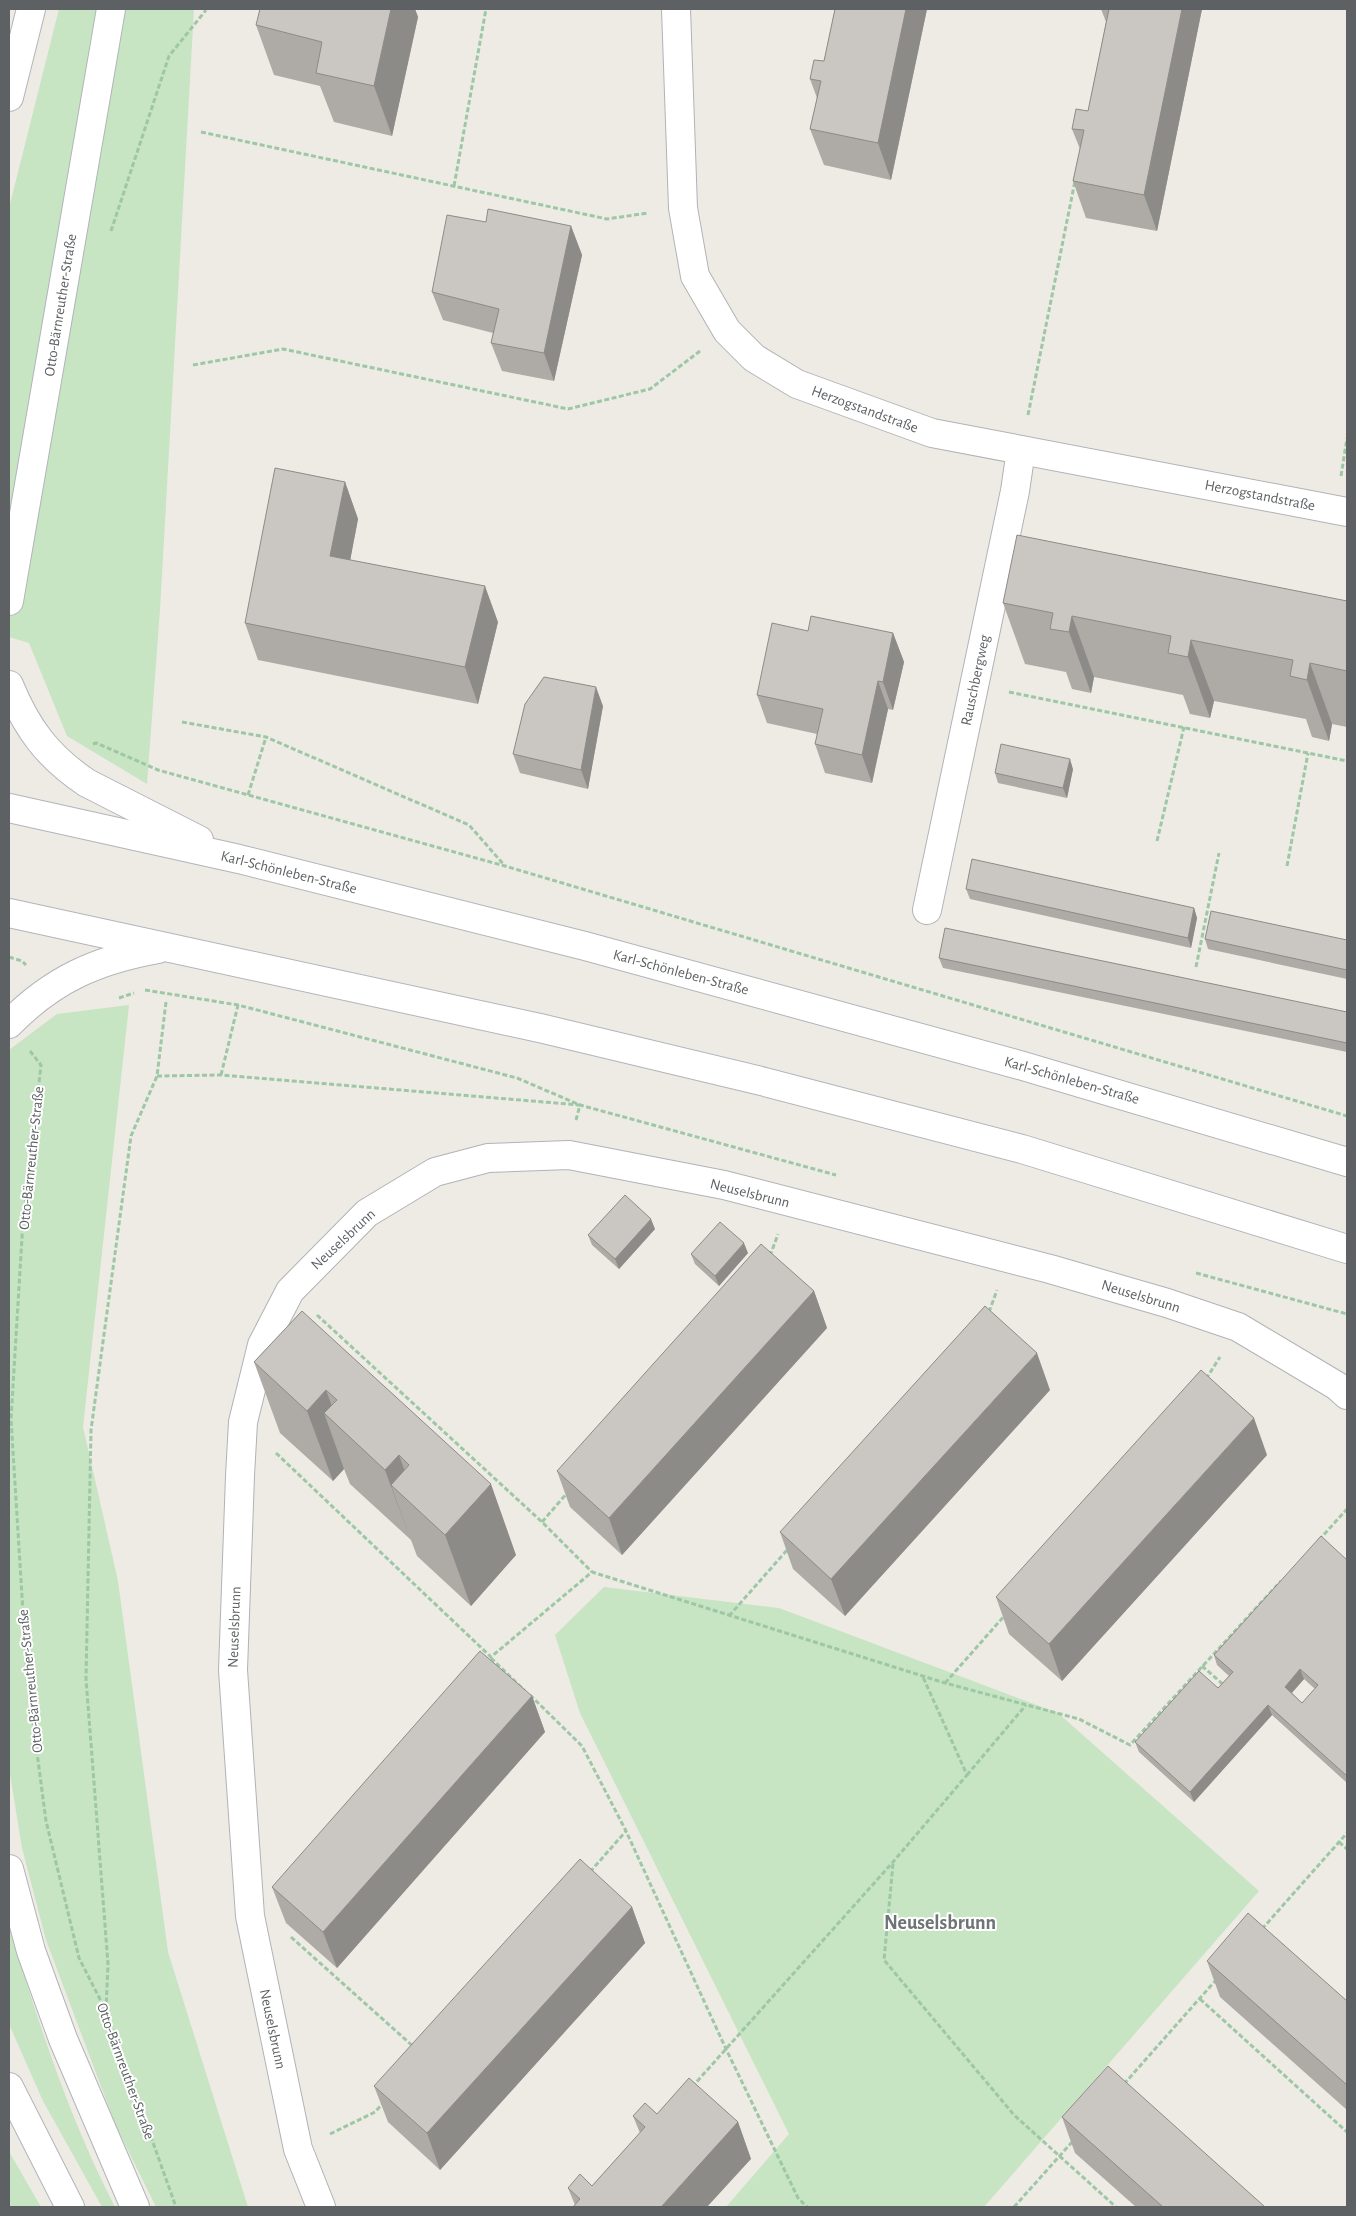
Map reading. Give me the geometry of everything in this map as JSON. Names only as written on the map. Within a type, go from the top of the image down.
[{"type":"main road","points":[[9,97],[31,9]]},
{"type":"main road","name":"Otto-Bärnreuther-Straße","points":[[9,601],[111,9]]},
{"type":"main road","name":"Herzogstandstraße","points":[[676,9],[683,208],[695,276],[727,331],[754,358],[797,384],[932,433],[1347,512]]},
{"type":"main road","name":"Rauschbergweg","points":[[928,910],[1015,491],[1021,450]]},
{"type":"main road","points":[[9,685],[29,726],[54,759],[87,783],[239,859]]},
{"type":"main road","name":"Karl-Schönleben-Straße","points":[[9,808],[239,859],[586,946],[1032,1068],[1347,1162]]},
{"type":"main road","points":[[9,913],[544,1029],[765,1082],[1022,1149],[1347,1248]]},
{"type":"main road","points":[[17,1035],[35,999],[51,987],[79,972],[110,961],[165,947]]},
{"type":"main road","name":"Neuselsbrunn","points":[[321,2207],[298,2149],[250,1916],[233,1670],[243,1422],[262,1345],[290,1291],[367,1213],[434,1172],[488,1158],[569,1156],[724,1185],[1167,1303],[1238,1328],[1337,1386],[1347,1395]]},
{"type":"main road","points":[[9,1869],[32,1951],[63,2040],[135,2207]]},
{"type":"main road","points":[[9,2087],[70,2207]]},
{"type":"path","points":[[454,186],[486,9]]},
{"type":"path","points":[[110,233],[169,56],[206,10]]},
{"type":"path","points":[[201,132],[607,219],[683,208]]},
{"type":"path","points":[[1021,450],[1076,175]]},
{"type":"path","points":[[193,364],[283,349],[568,408],[650,389],[727,331]]},
{"type":"path","points":[[974,685],[1347,761]]},
{"type":"path","points":[[182,722],[266,737],[469,825],[506,866]]},
{"type":"path","points":[[1157,841],[1184,727]]},
{"type":"path","points":[[248,795],[266,737]]},
{"type":"path","points":[[54,759],[96,743],[158,770],[506,866],[1347,1116]]},
{"type":"path","points":[[1287,866],[1308,753]]},
{"type":"path","points":[[1196,967],[1219,852]]},
{"type":"path","points":[[9,957],[22,961],[51,987]]},
{"type":"path","points":[[112,1000],[147,989],[238,1005],[517,1078],[580,1105],[839,1176]]},
{"type":"path","points":[[106,2011],[108,1964],[86,1680],[91,1430],[131,1136],[157,1076],[166,1002]]},
{"type":"path","points":[[221,1075],[238,1005]]},
{"type":"path","name":"Otto-Bärnreuther-Straße","points":[[17,1035],[41,1065],[23,1221],[11,1419],[27,1677],[46,1822],[79,1958],[106,2011],[176,2207]]},
{"type":"path","points":[[157,1076],[221,1075],[580,1105]]},
{"type":"path","points":[[569,1156],[580,1105]]},
{"type":"path","points":[[768,1261],[789,1203]]},
{"type":"path","points":[[988,1314],[1009,1260]]},
{"type":"path","points":[[1194,1272],[1347,1314]]},
{"type":"path","points":[[290,1291],[542,1522],[592,1572],[945,1683],[1079,1719],[1130,1745],[1281,1580]]},
{"type":"path","points":[[1203,1385],[1238,1328]]},
{"type":"path","points":[[243,1422],[582,1746],[626,1832],[726,2049],[798,2198],[807,2207]]},
{"type":"path","points":[[542,1522],[575,1485]]},
{"type":"path","points":[[1314,1545],[1347,1509]]},
{"type":"path","points":[[729,1616],[788,1548]]},
{"type":"path","points":[[485,1664],[592,1572]]},
{"type":"path","points":[[945,1683],[1010,1609]]},
{"type":"path","points":[[1202,1666],[1229,1690]]},
{"type":"path","points":[[923,1676],[967,1774]]},
{"type":"path","points":[[686,2092],[893,1862],[1026,1705]]},
{"type":"path","points":[[587,1875],[626,1832]]},
{"type":"path","points":[[1257,1934],[1347,1833]]},
{"type":"path","points":[[1339,1842],[1347,1849]]},
{"type":"path","points":[[893,1862],[884,1960],[1014,2115],[1116,2207]]},
{"type":"path","points":[[250,1916],[266,1914],[417,2050]]},
{"type":"path","points":[[1123,2084],[1219,1977]]},
{"type":"path","points":[[1200,1999],[1347,2132]]},
{"type":"path","points":[[298,2149],[374,2112],[387,2098]]},
{"type":"path","points":[[1014,2207],[1079,2134]]},
{"type":"green space","points":[[59,9],[194,9],[160,610],[147,784],[67,736],[29,643],[9,637],[9,208]]},
{"type":"green space","points":[[129,1005],[83,1427],[118,1581],[168,1952],[248,2207],[156,2207],[116,2126],[46,1940],[22,1848],[9,1768],[9,1050],[57,1014]]},
{"type":"green space","points":[[604,1587],[779,1608],[1058,1713],[1259,1891],[984,2207],[726,2207],[789,2134],[580,1713],[555,1635]]},
{"type":"green space","points":[[9,1926],[31,1998],[69,2104],[98,2173],[115,2207],[102,2207],[43,2101],[9,2024]]},
{"type":"green space","points":[[9,2149],[11,2155],[41,2207],[9,2207]]},
{"type":"building","points":[[260,9],[391,9],[374,86],[316,73],[322,42],[256,25]]},
{"type":"building","points":[[835,9],[906,9],[878,143],[810,129],[821,81],[810,79],[814,60],[824,61]]},
{"type":"building","points":[[1109,9],[1182,9],[1144,195],[1073,181],[1084,130],[1072,129],[1076,109],[1088,111]]},
{"type":"building","points":[[488,209],[571,226],[544,353],[491,343],[499,309],[432,292],[447,215],[486,222]]},
{"type":"building","points":[[275,468],[345,482],[330,556],[485,586],[465,667],[245,623]]},
{"type":"building","points":[[1017,535],[1347,601],[1347,671],[1310,663],[1307,680],[1290,676],[1293,660],[1191,640],[1188,657],[1168,653],[1171,636],[1072,616],[1069,632],[1050,629],[1053,613],[1003,603]]},
{"type":"building","points":[[811,616],[893,633],[883,682],[878,681],[862,755],[815,744],[823,709],[757,695],[772,623],[808,631]]},
{"type":"building","points":[[544,677],[596,687],[581,770],[513,754],[525,704]]},
{"type":"building","points":[[1001,744],[1070,759],[1063,788],[995,773]]},
{"type":"building","points":[[972,859],[1194,908],[1188,938],[966,889]]},
{"type":"building","points":[[1211,911],[1347,940],[1347,970],[1205,939]]},
{"type":"building","points":[[945,928],[1347,1012],[1347,1043],[939,958]]},
{"type":"building","points":[[625,1195],[651,1219],[615,1259],[588,1235]]},
{"type":"building","points":[[720,1222],[744,1243],[715,1276],[691,1254]]},
{"type":"building","points":[[761,1244],[814,1291],[609,1518],[557,1471]]},
{"type":"building","points":[[985,1306],[1037,1353],[831,1579],[780,1532]]},
{"type":"building","points":[[302,1311],[491,1484],[445,1535],[391,1485],[409,1465],[399,1455],[385,1470],[324,1413],[337,1400],[326,1390],[307,1411],[254,1362]]},
{"type":"building","points":[[1201,1370],[1254,1418],[1049,1644],[996,1597]]},
{"type":"building","points":[[1321,1536],[1347,1560],[1347,1776],[1268,1705],[1190,1792],[1135,1742],[1199,1671],[1218,1688],[1233,1672],[1214,1655]],"holes":[[[1300,1669],[1318,1685],[1302,1703],[1285,1687]]]},
{"type":"building","points":[[480,1651],[532,1696],[323,1932],[272,1887]]},
{"type":"building","points":[[580,1859],[632,1907],[427,2133],[374,2086]]},
{"type":"building","points":[[1248,1913],[1347,2001],[1347,2085],[1207,1961]]},
{"type":"building","points":[[1108,2066],[1265,2207],[1163,2207],[1062,2117]]},
{"type":"building","points":[[689,2078],[738,2122],[661,2207],[573,2207],[580,2199],[568,2188],[580,2174],[592,2186],[645,2127],[633,2116],[645,2103],[657,2114]]},
{"type":"district","name":"Neuselsbrunn","points":[[940,1922]]}]
